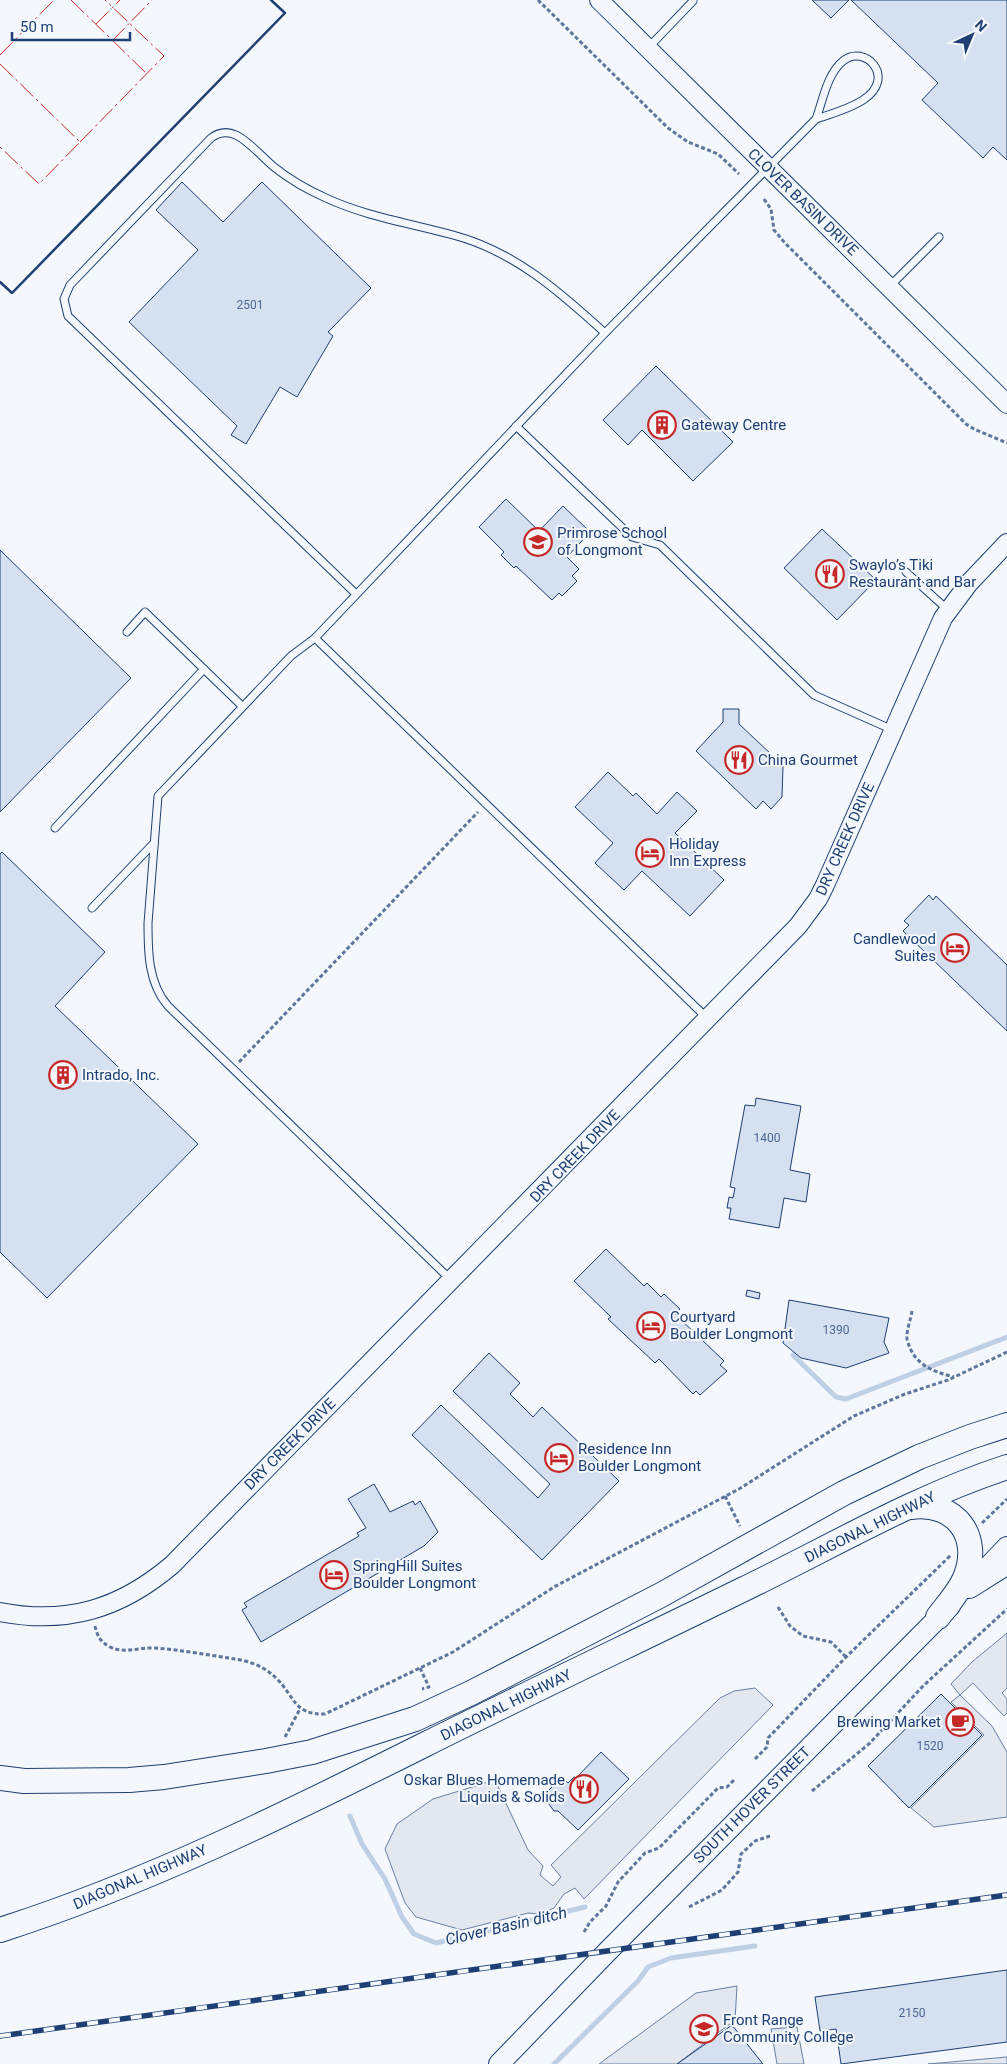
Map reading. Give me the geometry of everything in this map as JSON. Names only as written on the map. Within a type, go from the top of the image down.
[{"type":"highway","name":"DIAGONAL HIGHWAY","points":[[0,1778],[24,1781],[129,1780],[164,1777],[312,1752],[415,1719],[471,1693],[644,1604],[844,1493],[918,1457],[1002,1425]]},
{"type":"highway","name":"DIAGONAL HIGHWAY","points":[[0,1930],[52,1914],[146,1877],[341,1788],[904,1508],[1007,1466]]},
{"type":"highway","points":[[904,1508],[924,1505],[938,1508],[951,1515],[960,1523],[968,1537],[971,1558],[964,1580],[938,1617]]},
{"type":"highway","points":[[969,1586],[1007,1562]]},
{"type":"main road","name":"SOUTH HOVER STREET","points":[[499,2064],[1007,1547]]},
{"type":"street","name":"CLOVER BASIN DRIVE","points":[[599,0],[1007,404]]},
{"type":"street","name":"DRY CREEK DRIVE","points":[[0,1612],[60,1617],[90,1611],[121,1599],[156,1579],[172,1566],[798,926],[818,899],[939,625],[969,583],[1007,543]]},
{"type":"lane","points":[[647,48],[693,1]]},
{"type":"lane","points":[[452,1281],[168,1006],[160,996],[154,982],[149,955],[148,923],[158,796],[291,656],[314,638],[604,333],[816,119],[833,73],[840,64],[854,56],[862,57],[871,62],[878,73],[875,88],[862,101],[816,119]]},
{"type":"lane","points":[[356,594],[68,316],[64,305],[64,296],[77,278],[211,138],[217,134],[228,133],[238,136],[293,180],[338,204],[377,218],[454,235],[484,246],[512,260],[558,290],[604,333]]},
{"type":"lane","points":[[890,287],[939,237]]},
{"type":"lane","points":[[516,426],[632,537],[660,545],[814,695],[894,730]]},
{"type":"lane","points":[[906,572],[948,610]]},
{"type":"lane","points":[[127,632],[145,612],[242,706]]},
{"type":"lane","points":[[314,638],[708,1019]]},
{"type":"lane","points":[[55,828],[204,669]]},
{"type":"lane","points":[[92,908],[154,843]]},
{"type":"path","points":[[538,0],[668,128],[688,142],[718,154],[739,174]]},
{"type":"path","points":[[764,199],[771,209],[774,230],[792,250],[966,424],[1007,443]]},
{"type":"path","points":[[233,1069],[486,804]]},
{"type":"path","points":[[912,1312],[907,1338],[916,1357],[931,1370],[955,1377]]},
{"type":"path","points":[[90,1611],[98,1637],[108,1646],[130,1651],[153,1648],[237,1659],[253,1663],[277,1679],[300,1709],[315,1714],[325,1714],[420,1668],[472,1640],[554,1587],[725,1496],[854,1416],[905,1394],[955,1377],[1007,1352]]},
{"type":"path","points":[[725,1496],[740,1526]]},
{"type":"path","points":[[980,1525],[1007,1499]]},
{"type":"path","points":[[755,1759],[767,1747],[768,1738],[846,1657],[957,1549]]},
{"type":"path","points":[[778,1607],[790,1626],[804,1636],[831,1642],[846,1657]]},
{"type":"path","points":[[812,1791],[870,1742],[923,1686],[1007,1610]]},
{"type":"path","points":[[420,1668],[429,1686],[422,1689]]},
{"type":"path","points":[[272,1760],[300,1709]]},
{"type":"path","points":[[584,1932],[590,1922],[606,1906],[618,1882],[645,1853],[659,1848],[718,1788],[727,1787],[736,1779]]},
{"type":"path","points":[[689,1907],[722,1890],[738,1872],[741,1854],[755,1841],[770,1836]]},
{"type":"shaded area","points":[[1007,1633],[1007,1688],[1002,1693],[1007,1699],[1007,1713],[1004,1716],[973,1683],[960,1695],[951,1684],[972,1662]]},
{"type":"shaded area","points":[[755,1688],[773,1705],[584,1899],[575,1888],[564,1894],[554,1908],[541,1914],[528,1913],[462,1930],[416,1917],[405,1903],[385,1849],[397,1824],[433,1799],[495,1780],[528,1850],[543,1866],[540,1875],[553,1886],[561,1877],[551,1865],[720,1698],[734,1691]]},
{"type":"shaded area","points":[[960,1695],[992,1726],[1007,1752],[1007,1817],[934,1827],[911,1808],[984,1735],[951,1702]]},
{"type":"shaded area","points":[[737,1986],[735,2020],[677,2064],[599,2064],[696,1993]]},
{"type":"shaded area","points":[[797,2027],[804,2064],[777,2064],[771,2029]]},
{"type":"shaded area","points":[[1007,2057],[1007,2064],[928,2064]]},
{"type":"building","points":[[812,0],[849,0],[831,18]]},
{"type":"building","points":[[851,0],[1007,0],[1007,160],[993,147],[983,158],[922,100],[938,83]]},
{"type":"building","points":[[182,182],[223,222],[262,182],[371,288],[328,332],[333,336],[297,397],[280,387],[246,444],[231,435],[237,426],[129,322],[198,250],[156,210]]},
{"type":"building","name":"Gateway Centre","points":[[656,366],[733,442],[693,481],[642,430],[628,445],[603,420]]},
{"type":"building","name":"Primrose School of Longmont","points":[[506,499],[539,531],[563,506],[590,532],[567,557],[579,569],[572,576],[577,581],[562,596],[559,593],[552,600],[516,566],[514,568],[501,555],[504,552],[479,527]]},
{"type":"building","name":"Swaylo’s Tiki Restaurant and Bar","points":[[822,529],[876,580],[837,620],[784,568]]},
{"type":"building","points":[[0,550],[131,678],[0,812]]},
{"type":"building","name":"China Gourmet","points":[[723,709],[739,709],[739,724],[772,755],[772,766],[783,766],[782,797],[771,809],[763,801],[756,809],[696,751],[723,722]]},
{"type":"building","name":"Holiday Inn Express","points":[[608,772],[633,796],[636,793],[657,814],[677,792],[697,811],[675,833],[724,880],[690,916],[642,871],[624,890],[595,863],[613,843],[575,807]]},
{"type":"building","name":"Intrado, Inc.","points":[[2,852],[105,952],[55,1006],[198,1144],[47,1298],[0,1252],[0,854]]},
{"type":"building","name":"Candlewood Suites","points":[[929,895],[933,900],[936,896],[1007,965],[1007,1031],[903,931],[909,925],[904,921]]},
{"type":"building","points":[[756,1098],[801,1106],[790,1170],[810,1174],[806,1202],[784,1198],[779,1228],[729,1219],[731,1208],[727,1208],[729,1197],[733,1198],[735,1188],[730,1187],[745,1105],[755,1106]]},
{"type":"building","name":"Courtyard Boulder Longmont","points":[[606,1249],[644,1286],[647,1283],[661,1297],[664,1294],[680,1309],[675,1314],[724,1361],[720,1365],[727,1371],[700,1395],[696,1391],[693,1394],[659,1359],[655,1363],[608,1319],[611,1317],[574,1281]]},
{"type":"building","points":[[747,1290],[760,1293],[759,1299],[746,1296]]},
{"type":"building","points":[[789,1300],[889,1318],[884,1342],[889,1353],[846,1368],[801,1358],[783,1343]]},
{"type":"building","name":"Residence Inn Boulder Longmont","points":[[489,1353],[520,1383],[510,1394],[533,1417],[542,1407],[619,1481],[542,1560],[412,1435],[441,1405],[538,1498],[550,1484],[453,1391]]},
{"type":"building","name":"SpringHill Suites Boulder Longmont","points":[[374,1484],[390,1512],[413,1501],[415,1505],[420,1501],[438,1532],[424,1546],[261,1642],[242,1610],[247,1607],[244,1603],[359,1536],[357,1533],[366,1528],[348,1499]]},
{"type":"building","points":[[941,1694],[982,1735],[909,1808],[868,1766]]},
{"type":"building","name":"Oskar Blues Homemade Liquids & Solids","points":[[601,1752],[629,1779],[578,1830],[558,1811],[554,1811],[543,1796],[562,1777],[568,1783],[574,1777],[576,1778]]},
{"type":"building","points":[[1007,1970],[1007,2042],[841,2064],[836,2029],[820,2031],[815,1997]]},
{"type":"building","points":[[732,2025],[763,2064],[677,2064],[711,2040]]},
{"type":"waterway","points":[[793,1355],[836,1397],[846,1399],[1007,1337]]},
{"type":"waterway","name":"Clover Basin ditch","points":[[350,1816],[362,1844],[385,1879],[402,1917],[414,1934],[436,1943],[585,1907]]},
{"type":"waterway","points":[[554,2064],[638,1981],[648,1967],[671,1958],[755,1946]]},
{"type":"railway","points":[[0,2036],[1007,1895]]},
{"type":"wall","points":[[0,282],[12,293],[285,13],[271,0]]},
{"type":"power","points":[[0,55],[54,0]]},
{"type":"power","points":[[71,0],[147,74]]},
{"type":"power","points":[[80,142],[164,56],[105,0]]},
{"type":"power","points":[[96,24],[120,0]]},
{"type":"power","points":[[112,41],[152,0]]},
{"type":"power","points":[[0,64],[80,142],[39,184],[0,147]]},
{"type":"place","name":"Gateway Centre","points":[[662,425]]},
{"type":"place","name":"Primrose School of Longmont","points":[[538,542]]},
{"type":"place","name":"Swaylo’s Tiki Restaurant and Bar","points":[[830,574]]},
{"type":"place","name":"China Gourmet","points":[[739,760]]},
{"type":"place","name":"Holiday Inn Express","points":[[650,853]]},
{"type":"place","name":"Candlewood Suites","points":[[955,948]]},
{"type":"place","name":"Intrado, Inc.","points":[[63,1075]]},
{"type":"place","name":"Courtyard Boulder Longmont","points":[[651,1326]]},
{"type":"place","name":"Residence Inn Boulder Longmont","points":[[559,1458]]},
{"type":"place","name":"SpringHill Suites Boulder Longmont","points":[[334,1575]]},
{"type":"place","name":"Brewing Market","points":[[960,1722]]},
{"type":"place","name":"Oskar Blues Homemade Liquids & Solids","points":[[584,1789]]},
{"type":"place","name":"Front Range Community College","points":[[704,2029]]}]
